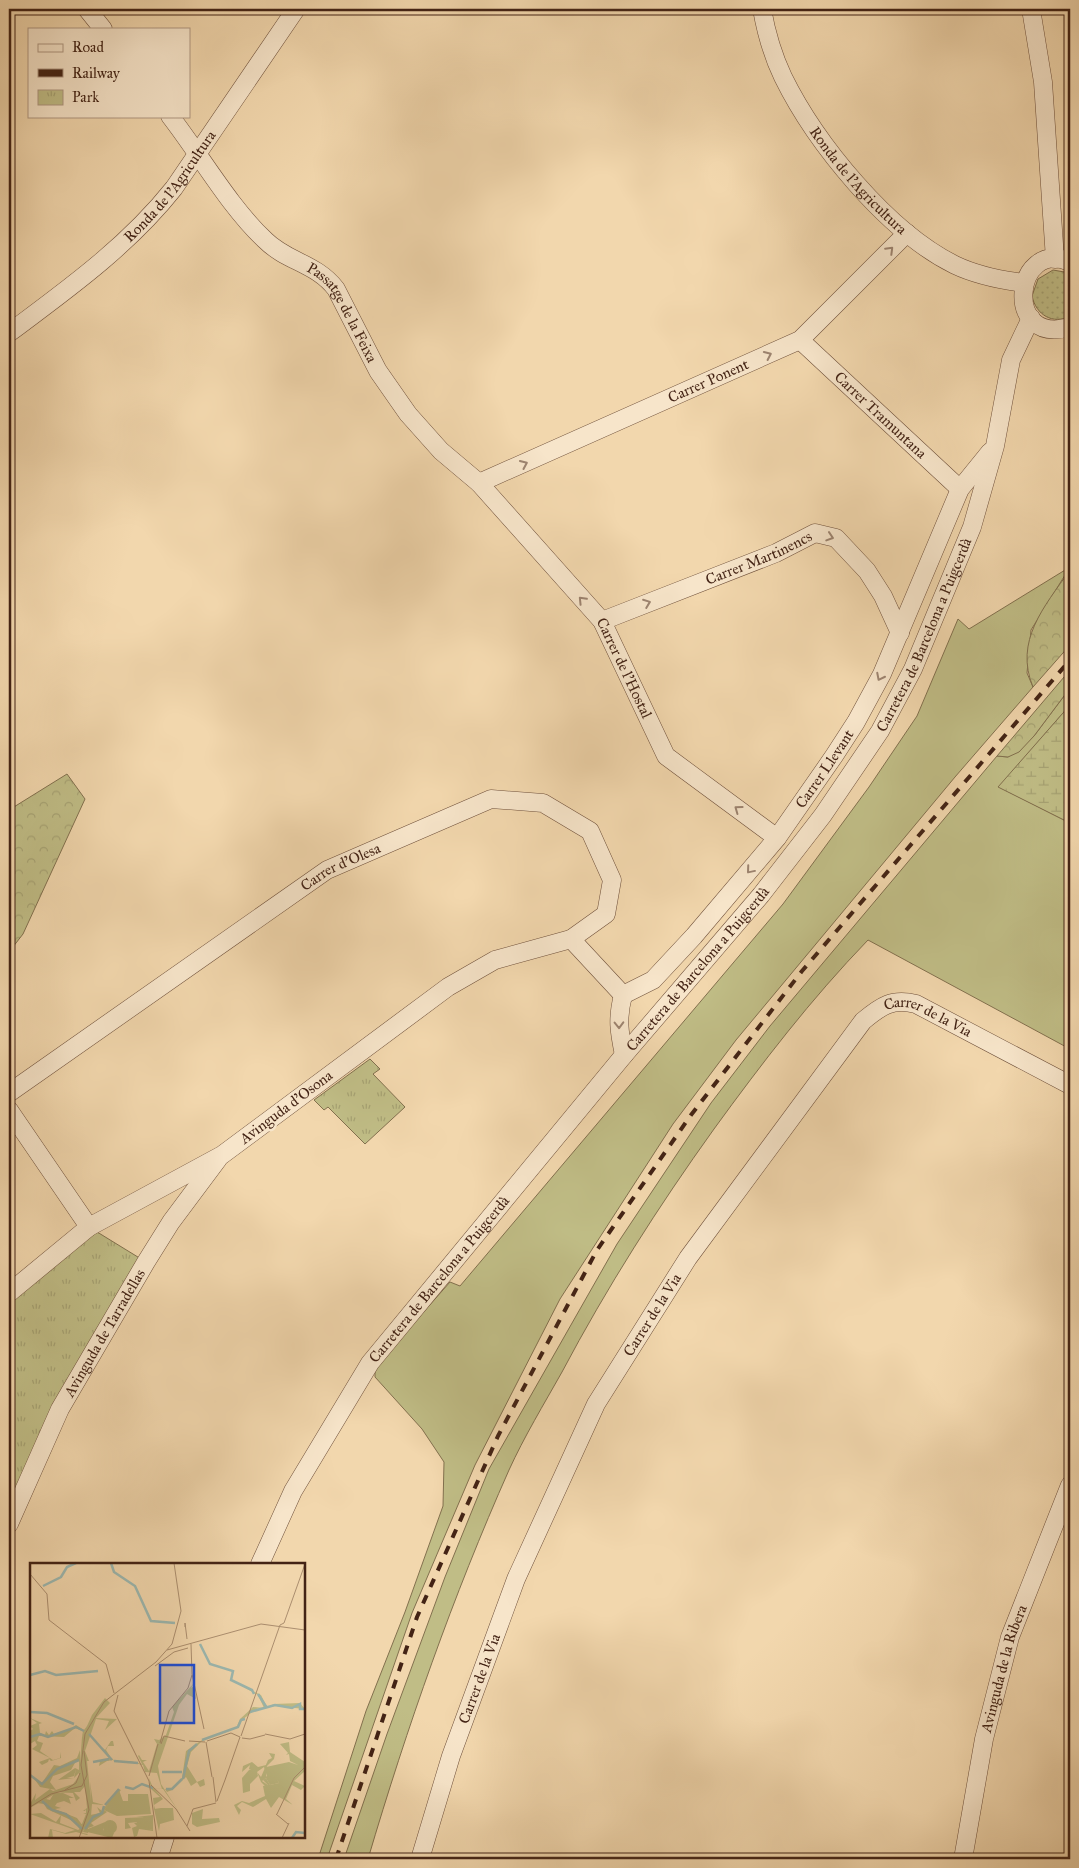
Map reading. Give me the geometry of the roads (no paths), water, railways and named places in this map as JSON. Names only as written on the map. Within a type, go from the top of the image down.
[{"type":"street","points":[[87,9],[102,28]]},
{"type":"street","name":"Ronda de l'Agricultura","points":[[9,333],[80,280],[122,244],[156,211],[296,9]]},
{"type":"street","name":"Ronda de l'Agricultura","points":[[762,9],[780,69],[808,121],[843,168],[907,233],[939,256],[955,265],[986,276],[1024,283]]},
{"type":"street","points":[[1031,9],[1043,82],[1063,260],[1036,266],[1024,283],[1023,302],[1031,318],[1045,327],[1062,329],[1070,327]]},
{"type":"street","name":"Passatge de la Feixa","points":[[172,118],[234,205],[265,241],[278,252],[304,263],[329,279],[378,371],[408,414],[441,451],[479,484]]},
{"type":"street","name":"Carrer Ponent","points":[[479,484],[800,340],[907,233]]},
{"type":"street","name":"Carretera de Barcelona a Puigcerdà","points":[[260,1563],[293,1491],[370,1363],[624,1055],[761,895],[823,815],[880,731],[913,668],[972,527],[995,446],[1011,360],[1031,318]]},
{"type":"street","name":"Carrer Tramuntana","points":[[800,340],[960,489]]},
{"type":"street","name":"Carrer Llevant","points":[[623,995],[653,980],[777,838],[856,722],[882,674],[960,489],[995,446]]},
{"type":"street","name":"Carrer de l'Hostal","points":[[479,484],[602,620],[666,756],[777,838]]},
{"type":"street","name":"Carrer Martinencs","points":[[602,620],[776,553],[815,533],[836,538],[867,571],[883,596],[900,633]]},
{"type":"street","name":"Carrer d'Olesa","points":[[9,1093],[327,870],[491,799],[543,803],[590,830],[612,880],[606,914],[571,938]]},
{"type":"street","points":[[571,938],[623,995],[618,1015],[619,1034],[624,1055]]},
{"type":"street","name":"Avinguda d'Osona","points":[[9,1293],[89,1227],[222,1155],[448,987],[495,960],[571,938]]},
{"type":"street","name":"Carrer de la Via","points":[[420,1859],[451,1756],[516,1578],[596,1404],[688,1258],[863,1021],[879,1007],[904,1001],[916,1004],[1070,1085]]},
{"type":"street","points":[[9,1110],[89,1227]]},
{"type":"street","name":"Avinguda de Tarradellas","points":[[9,1524],[60,1409],[156,1246],[222,1155]]},
{"type":"street","name":"Avinguda de la Ribera","points":[[963,1859],[984,1740],[1010,1637],[1066,1508],[1070,1485]]},
{"type":"street","points":[[158,1859],[165,1838]]},
{"type":"railway","points":[[336,1859],[417,1617],[498,1436],[597,1250],[691,1115],[802,971],[1070,660]]}]
